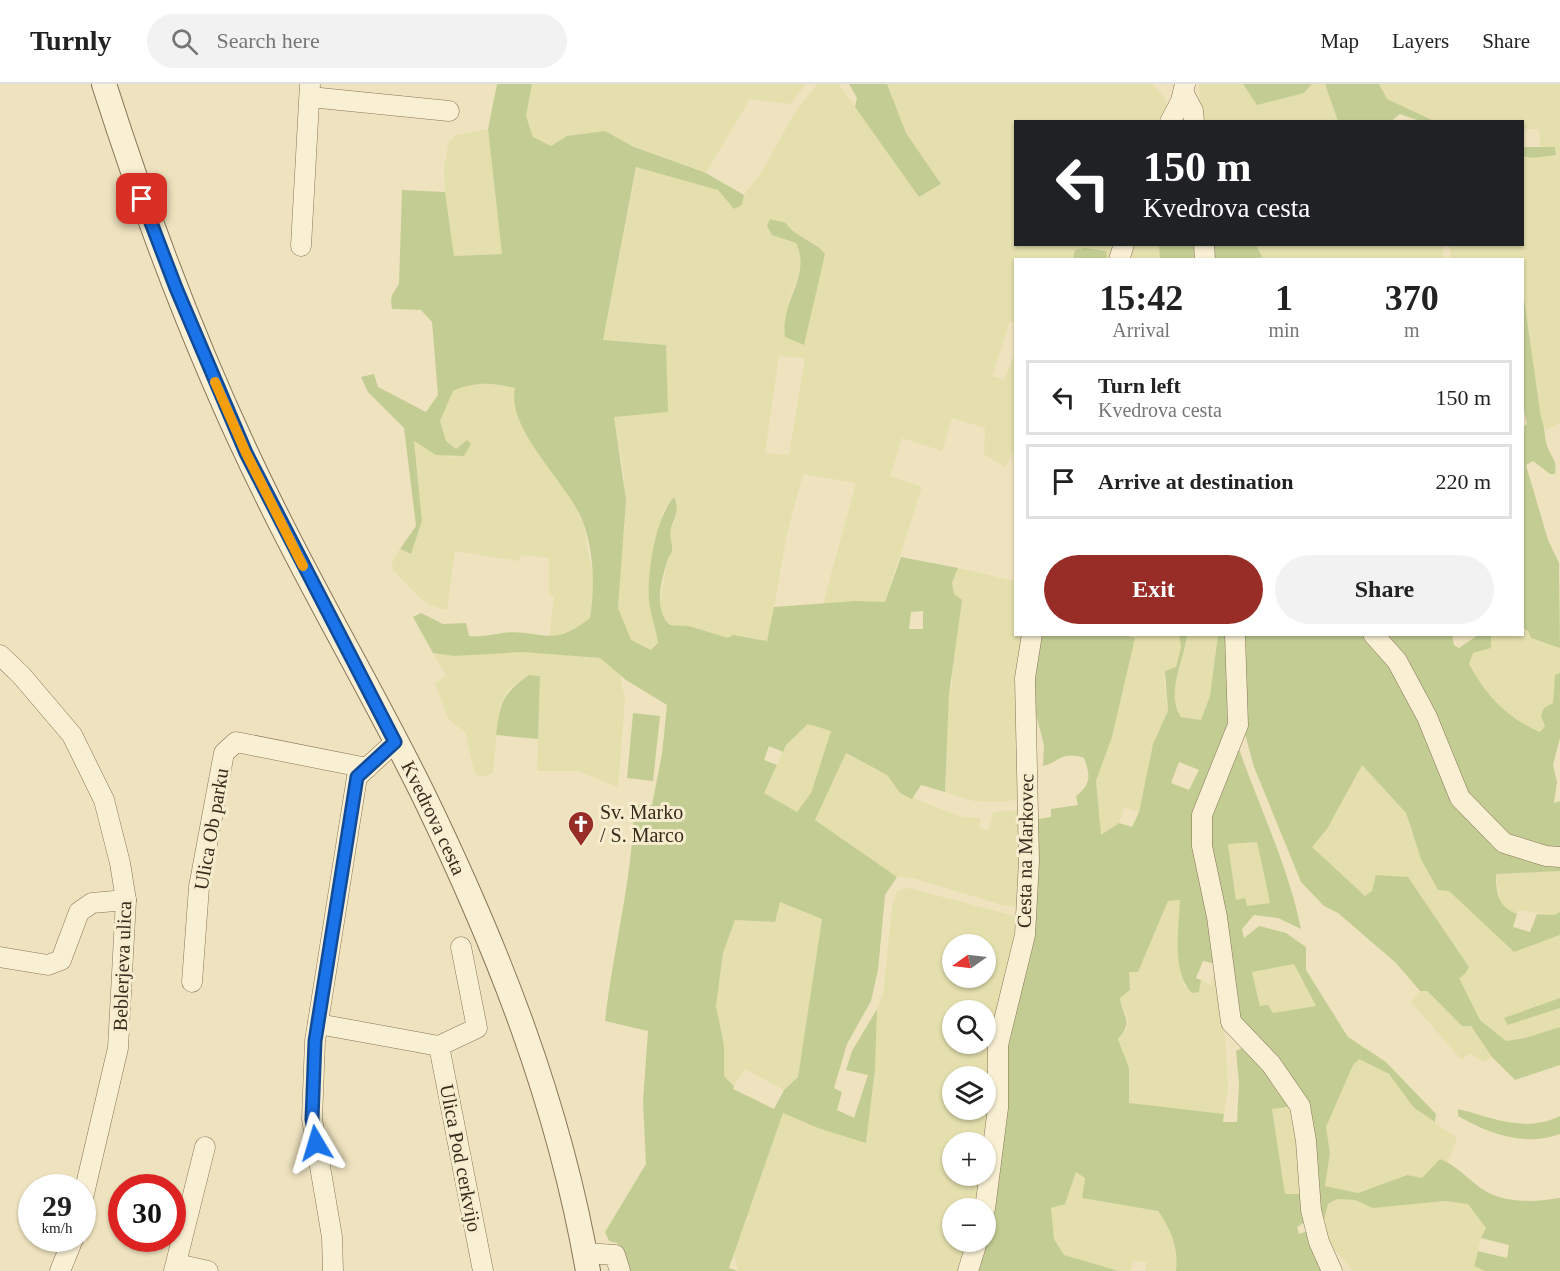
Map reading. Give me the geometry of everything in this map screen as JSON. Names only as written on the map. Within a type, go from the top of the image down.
[{"type":"street","name":"Kvedrova cesta","points":[[104,84],[134,177],[223,403],[270,502],[423,795],[478,914],[519,1012],[572,1186],[586,1262]]},
{"type":"street","points":[[1171,120],[1185,89]]},
{"type":"street","points":[[1185,89],[1194,120]]},
{"type":"street","points":[[301,246],[310,91],[449,111]]},
{"type":"street","name":"Cesta na Markovec","points":[[986,1198],[998,1108],[998,1045],[1025,935],[1029,861],[1025,678],[1032,636]]},
{"type":"street","points":[[1235,636],[1238,725],[1202,815],[1202,846],[1217,917],[1231,1022],[1272,1064],[1299,1106],[1306,1141],[1311,1210],[1319,1242],[1332,1271]]},
{"type":"street","points":[[1375,636],[1397,661],[1427,717],[1460,798],[1504,843],[1546,856],[1560,856]]},
{"type":"street","name":"Beblerjeva ulica","points":[[0,655],[21,675],[72,735],[104,800],[126,900],[118,1048],[89,1174]]},
{"type":"street","name":"Ulica Ob parku","points":[[192,982],[199,886],[224,753],[236,742],[367,768]]},
{"type":"street","points":[[333,1271],[332,1237],[312,1119],[318,1024],[357,777],[395,742]]},
{"type":"street","points":[[0,957],[48,965],[61,960],[79,912],[92,903],[126,900]]},
{"type":"street","points":[[318,1024],[439,1046],[477,1028],[461,947]]},
{"type":"street","name":"Ulica Pod cerkvijo","points":[[439,1046],[483,1271]]},
{"type":"street","points":[[205,1147],[175,1267],[208,1271]]},
{"type":"street","points":[[60,1271],[68,1252]]},
{"type":"street","points":[[968,1271],[974,1252]]},
{"type":"street","points":[[586,1262],[615,1256],[620,1271]]},
{"type":"shaded area","points":[[532,84],[806,84],[790,104],[750,99],[706,173],[621,141],[567,136],[551,146],[533,137],[526,116]]},
{"type":"shaded area","points":[[817,84],[839,84],[919,197],[941,184],[906,133],[887,84],[1152,84],[1165,98],[1168,111],[1164,120],[1014,120],[1014,246],[1119,246],[1115,258],[1107,258],[1105,251],[1085,248],[1072,256],[1073,258],[1014,258],[1014,323],[1010,321],[992,376],[1004,380],[1014,355],[1014,455],[1012,454],[1005,467],[984,454],[985,428],[952,418],[942,451],[902,438],[890,476],[922,487],[885,602],[855,601],[823,604],[856,483],[803,474],[787,534],[768,641],[746,637],[728,638],[689,626],[670,625],[662,617],[659,604],[668,559],[672,551],[671,529],[675,521],[677,504],[674,497],[663,511],[654,549],[649,602],[658,643],[652,650],[631,641],[618,609],[624,477],[614,416],[666,345],[603,340],[637,166],[718,190],[734,209],[742,205],[744,195],[763,170],[792,117]],"holes":[[[786,223],[799,236],[818,245],[787,304],[801,270],[801,254],[796,243],[772,235]],[[779,356],[805,358],[789,455],[765,453]]]},
{"type":"shaded area","points":[[1199,84],[1243,84],[1258,104],[1304,93],[1312,84],[1325,84],[1338,120],[1200,120]]},
{"type":"shaded area","points":[[1379,84],[1560,84],[1560,423],[1546,430],[1541,418],[1524,299],[1524,258],[1452,258],[1449,246],[1524,246],[1524,156],[1531,158],[1555,148],[1540,146],[1539,129],[1524,129],[1524,120],[1432,120],[1387,99]]},
{"type":"shaded area","points":[[488,129],[503,254],[454,256],[445,192],[444,167],[449,141],[457,135]]},
{"type":"shaded area","points":[[1131,246],[1159,246],[1160,258],[1128,258]]},
{"type":"shaded area","points":[[1256,246],[1443,246],[1443,258],[1262,258]]},
{"type":"shaded area","points":[[489,382],[515,388],[583,522],[595,588],[590,618],[576,629],[549,638],[554,597],[549,594],[549,558],[521,555],[520,561],[455,551],[447,610],[431,606],[393,570],[392,561],[400,549],[411,554],[422,521],[414,440],[454,458],[467,440],[456,449],[446,441],[440,421],[453,391],[468,384]]},
{"type":"shaded area","points":[[958,568],[1014,581],[1014,636],[1027,636],[1023,799],[1000,802],[974,801],[945,792],[949,694],[952,684],[952,583]]},
{"type":"shaded area","points":[[1524,629],[1532,638],[1560,648],[1560,673],[1555,676],[1554,703],[1545,726],[1540,732],[1521,724],[1497,703],[1478,680],[1469,664],[1473,653],[1490,636],[1524,636]]},
{"type":"shaded area","points":[[1124,636],[1179,636],[1181,647],[1176,667],[1164,678],[1168,711],[1153,744],[1139,812],[1124,807],[1119,823],[1100,836],[1096,781],[1112,737],[1135,638]]},
{"type":"shaded area","points":[[1187,636],[1218,636],[1210,696],[1201,720],[1181,717],[1174,708],[1173,695]]},
{"type":"shaded area","points":[[485,652],[521,652],[600,658],[620,675],[625,699],[618,787],[577,771],[537,771],[540,676],[529,675],[507,691],[499,709],[493,773],[483,777],[475,774],[465,732],[449,720],[435,684],[446,675],[433,653],[454,656]]},
{"type":"shaded area","points":[[808,724],[831,731],[811,793],[797,812],[764,793],[786,745]]},
{"type":"shaded area","points":[[845,753],[887,775],[900,793],[962,817],[980,818],[979,828],[989,830],[993,812],[1023,810],[1024,908],[1002,905],[913,878],[897,877],[815,820]]},
{"type":"shaded area","points":[[1362,765],[1406,813],[1411,832],[1449,891],[1514,952],[1560,935],[1560,998],[1505,1019],[1508,1025],[1560,1008],[1560,1027],[1525,1038],[1506,1041],[1480,1020],[1459,978],[1469,967],[1408,877],[1394,878],[1365,896],[1311,847],[1327,829]]},
{"type":"shaded area","points":[[1257,842],[1270,903],[1247,907],[1236,900],[1228,844]]},
{"type":"shaded area","points":[[1560,871],[1560,912],[1554,915],[1519,910],[1517,914],[1507,911],[1500,903],[1496,873]]},
{"type":"shaded area","points":[[908,888],[1019,917],[996,1075],[996,1066],[942,1066],[942,1120],[989,1120],[988,1132],[942,1132],[942,1186],[983,1186],[982,1198],[942,1198],[942,1252],[970,1252],[963,1271],[738,1271],[734,1254],[783,1113],[818,1128],[866,1142],[875,1069],[877,1009],[883,994],[892,907],[897,891]]},
{"type":"shaded area","points":[[1180,899],[1179,947],[1184,986],[1198,992],[1201,980],[1211,985],[1214,973],[1222,976],[1228,1088],[1224,1114],[1129,1104],[1129,1068],[1118,1039],[1127,1028],[1128,1021],[1120,998],[1129,972],[1138,972],[1168,901]]},
{"type":"shaded area","points":[[780,902],[822,919],[798,1077],[784,1090],[745,1069],[734,1086],[724,1076],[724,1045],[716,1006],[723,953],[735,920],[774,922]]},
{"type":"shaded area","points":[[1294,963],[1316,1006],[1272,1013],[1260,1006],[1252,972]]},
{"type":"shaded area","points":[[1420,991],[1426,991],[1462,1026],[1471,1026],[1492,1057],[1484,1062],[1469,1053],[1462,1060],[1411,1002]]},
{"type":"shaded area","points":[[1359,1059],[1389,1074],[1414,1108],[1457,1138],[1448,1162],[1440,1159],[1422,1178],[1406,1175],[1358,1193],[1325,1186],[1330,1153],[1326,1127],[1353,1064]]},
{"type":"shaded area","points":[[1296,1106],[1304,1194],[1285,1194],[1272,1109]]},
{"type":"shaded area","points":[[1076,1172],[1085,1178],[1082,1198],[1158,1211],[1168,1225],[1178,1257],[1176,1271],[1145,1271],[1147,1262],[1133,1261],[1130,1271],[1119,1271],[1064,1255],[1054,1239],[1051,1207],[1065,1204]]},
{"type":"shaded area","points":[[1337,1199],[1355,1200],[1373,1208],[1445,1201],[1469,1204],[1486,1228],[1474,1265],[1485,1271],[1353,1271],[1322,1234],[1318,1219],[1328,1204]]},
{"type":"green space","points":[[497,84],[532,84],[526,116],[533,137],[551,146],[567,136],[605,131],[632,146],[706,173],[744,195],[742,205],[734,209],[718,190],[636,167],[603,340],[666,345],[668,412],[614,417],[626,500],[618,608],[631,640],[651,650],[658,643],[649,601],[649,576],[657,532],[667,506],[674,497],[677,509],[671,531],[672,551],[665,567],[660,594],[662,611],[670,625],[689,626],[728,638],[733,635],[767,641],[774,607],[855,601],[885,602],[901,557],[958,568],[952,583],[954,594],[962,600],[949,694],[945,792],[921,785],[912,799],[900,793],[887,775],[846,753],[815,820],[897,877],[885,895],[878,970],[871,1001],[847,1044],[834,1088],[842,1092],[837,1110],[854,1118],[868,1075],[846,1070],[852,1051],[877,1009],[875,1069],[866,1143],[818,1128],[783,1113],[729,1268],[738,1271],[627,1271],[617,1243],[609,1241],[605,1232],[646,1164],[643,1101],[648,1031],[605,1021],[630,863],[634,809],[640,804],[652,805],[662,754],[667,705],[626,680],[600,658],[521,652],[454,656],[433,653],[413,617],[421,613],[443,624],[466,623],[469,636],[515,632],[555,635],[576,628],[590,618],[593,594],[592,570],[583,522],[565,490],[529,439],[515,404],[515,388],[484,384],[453,391],[440,421],[446,441],[456,449],[467,440],[471,444],[464,456],[436,455],[414,441],[422,521],[411,554],[400,549],[416,526],[404,428],[368,392],[361,377],[374,374],[378,387],[426,412],[438,395],[432,322],[421,310],[392,309],[391,304],[399,283],[402,190],[445,192],[454,256],[502,254],[488,129]],"holes":[[[923,611],[923,629],[909,629],[911,612]],[[808,724],[831,731],[811,793],[797,812],[764,793],[777,765],[764,760],[769,746],[783,752],[786,745]],[[780,902],[822,919],[798,1077],[784,1090],[774,1109],[733,1089],[734,1086],[724,1076],[724,1045],[716,1006],[723,953],[735,920],[775,922]]]},
{"type":"green space","points":[[849,84],[887,84],[906,133],[941,184],[919,197],[855,107],[857,98]]},
{"type":"green space","points":[[1243,84],[1312,84],[1304,93],[1257,105]]},
{"type":"green space","points":[[1325,84],[1379,84],[1387,99],[1432,120],[1417,120],[1400,114],[1392,120],[1338,120]]},
{"type":"green space","points":[[1524,147],[1555,147],[1556,155],[1531,158],[1524,156]]},
{"type":"green space","points":[[770,219],[786,223],[825,254],[804,345],[785,337],[787,312],[798,278],[800,255],[796,243],[772,235],[767,226]]},
{"type":"green space","points":[[1159,246],[1199,246],[1200,258],[1160,258]]},
{"type":"green space","points":[[1210,246],[1256,246],[1262,258],[1211,258]]},
{"type":"green space","points":[[1085,248],[1106,251],[1107,258],[1073,258],[1075,250]]},
{"type":"green space","points":[[1524,299],[1541,418],[1547,447],[1555,465],[1555,474],[1550,474],[1533,461],[1526,465],[1548,540],[1559,563],[1560,648],[1531,638],[1524,629],[1524,426],[1527,424],[1524,410]]},
{"type":"green space","points":[[1038,636],[1126,636],[1135,638],[1112,737],[1096,781],[1101,835],[1119,823],[1132,827],[1139,812],[1153,744],[1168,711],[1165,671],[1176,667],[1181,647],[1179,636],[1187,636],[1175,688],[1177,708],[1181,717],[1201,720],[1210,696],[1218,636],[1229,636],[1232,728],[1206,792],[1221,965],[1203,961],[1196,978],[1201,980],[1199,992],[1192,993],[1185,984],[1179,962],[1180,900],[1168,901],[1138,972],[1129,972],[1130,990],[1120,998],[1126,1023],[1118,1039],[1129,1068],[1129,1103],[1224,1114],[1223,1122],[1237,1122],[1239,1083],[1236,1051],[1247,1045],[1296,1106],[1272,1109],[1285,1194],[1304,1194],[1305,1222],[1297,1227],[1299,1234],[1308,1231],[1326,1271],[1176,1271],[1173,1240],[1158,1211],[1082,1198],[1085,1178],[1076,1172],[1065,1204],[1051,1208],[1054,1239],[1064,1255],[1119,1271],[973,1271],[980,1252],[996,1252],[996,1198],[993,1198],[996,1186],[1007,1029],[1014,977],[1038,847],[1038,819],[1051,817],[1051,809],[1078,805],[1076,796],[1085,787],[1088,779],[1088,769],[1084,758],[1066,756],[1043,766],[1044,745],[1031,695]],"holes":[[[1179,762],[1199,770],[1189,790],[1171,783]]]},
{"type":"green space","points":[[1243,636],[1364,636],[1390,663],[1472,820],[1560,863],[1560,871],[1496,874],[1499,898],[1506,907],[1517,914],[1513,927],[1530,932],[1537,914],[1554,915],[1560,912],[1560,935],[1514,952],[1449,891],[1438,890],[1421,859],[1406,813],[1362,765],[1327,829],[1312,847],[1365,896],[1372,891],[1376,875],[1408,877],[1469,967],[1459,978],[1480,1020],[1506,1041],[1525,1038],[1560,1027],[1560,1065],[1515,1080],[1492,1057],[1471,1026],[1462,1026],[1427,991],[1420,991],[1396,963],[1338,913],[1324,906],[1301,882],[1254,767],[1245,734]]},
{"type":"green space","points":[[1384,636],[1452,636],[1454,645],[1459,648],[1477,636],[1491,636],[1491,648],[1473,653],[1469,664],[1482,685],[1508,713],[1528,727],[1540,732],[1545,726],[1541,716],[1544,708],[1553,703],[1555,675],[1560,673],[1560,738],[1553,765],[1557,782],[1554,803],[1560,801],[1560,853],[1512,841],[1476,811]]},
{"type":"green space","points":[[529,675],[540,676],[538,739],[496,735],[504,700],[513,688]]},
{"type":"green space","points":[[633,713],[660,716],[653,781],[627,778]]},
{"type":"green space","points":[[1237,743],[1281,858],[1301,929],[1278,918],[1254,915],[1242,929],[1244,938],[1259,926],[1286,933],[1306,947],[1306,970],[1348,1037],[1386,1062],[1436,1114],[1435,1122],[1414,1108],[1389,1074],[1359,1059],[1353,1065],[1326,1127],[1330,1153],[1325,1186],[1358,1193],[1407,1175],[1422,1178],[1440,1159],[1457,1168],[1482,1189],[1500,1197],[1530,1201],[1560,1198],[1560,1271],[1485,1271],[1474,1266],[1478,1251],[1507,1258],[1509,1245],[1481,1238],[1486,1228],[1468,1204],[1445,1201],[1373,1208],[1355,1200],[1337,1199],[1328,1204],[1324,1220],[1318,1219],[1311,1144],[1238,1020],[1205,826]],"holes":[[[1257,842],[1270,903],[1247,906],[1245,898],[1236,900],[1228,844]],[[1294,964],[1316,1006],[1273,1013],[1268,1005],[1260,1006],[1252,972]]]},
{"type":"green space","points":[[1560,998],[1560,1008],[1508,1025],[1504,1018]]},
{"type":"green space","points":[[1458,1109],[1496,1120],[1522,1124],[1547,1121],[1560,1116],[1560,1134],[1534,1139],[1508,1137],[1458,1116]]},
{"type":"slow traffic","points":[[215,382],[246,453],[303,566]]},
{"type":"place","name":"Sv. Marko / S. Marco","points":[[581,847]]},
{"type":"route","points":[[142,199],[223,403],[246,453],[395,742],[357,777],[315,1041],[312,1119],[316,1143]]}]
